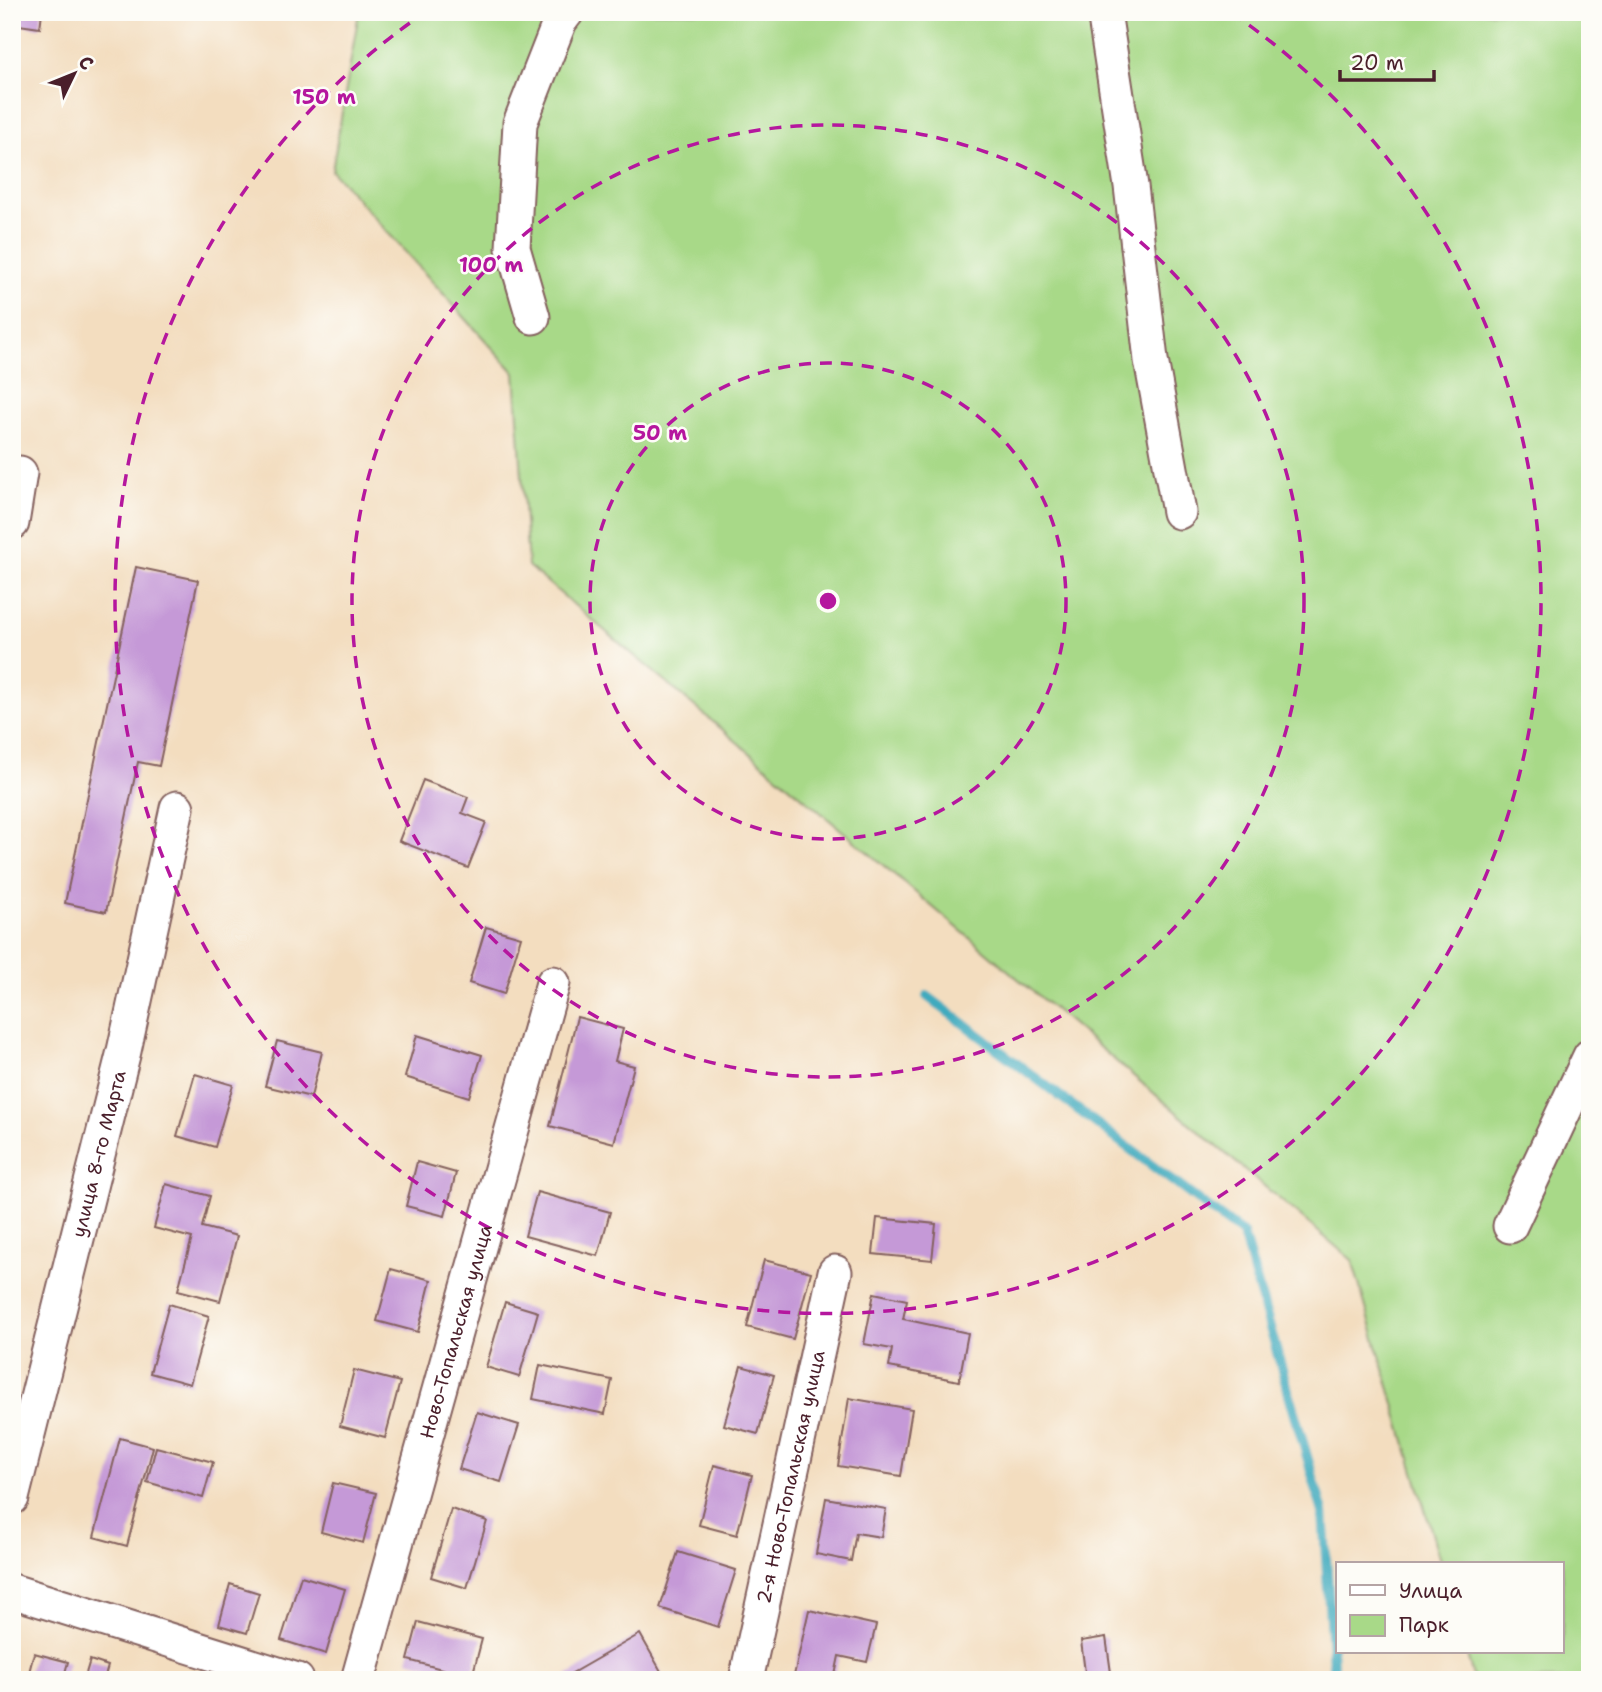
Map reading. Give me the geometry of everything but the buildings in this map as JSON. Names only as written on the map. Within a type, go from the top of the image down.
[{"type":"street","points":[[533,317],[513,248],[520,123],[567,12]]},
{"type":"street","points":[[1104,12],[1131,186],[1151,360],[1179,512]]},
{"type":"street","points":[[12,523],[20,473]]},
{"type":"street","name":"улица 8-го Марта","points":[[12,1498],[124,1051],[177,808]]},
{"type":"street","name":"Ново-Топальская улица","points":[[358,1680],[553,983]]},
{"type":"street","points":[[1510,1226],[1590,1056]]},
{"type":"street","name":"2-я Ново-Топальская улица","points":[[746,1680],[835,1272]]},
{"type":"street","points":[[12,1591],[297,1680]]},
{"type":"green space","points":[[359,12],[1590,12],[1590,1680],[1474,1680],[1467,1654],[1564,1654],[1564,1562],[1440,1562],[1352,1260],[528,566],[515,373],[332,171]]},
{"type":"waterway","points":[[927,996],[1243,1234],[1323,1512],[1334,1680]]}]
